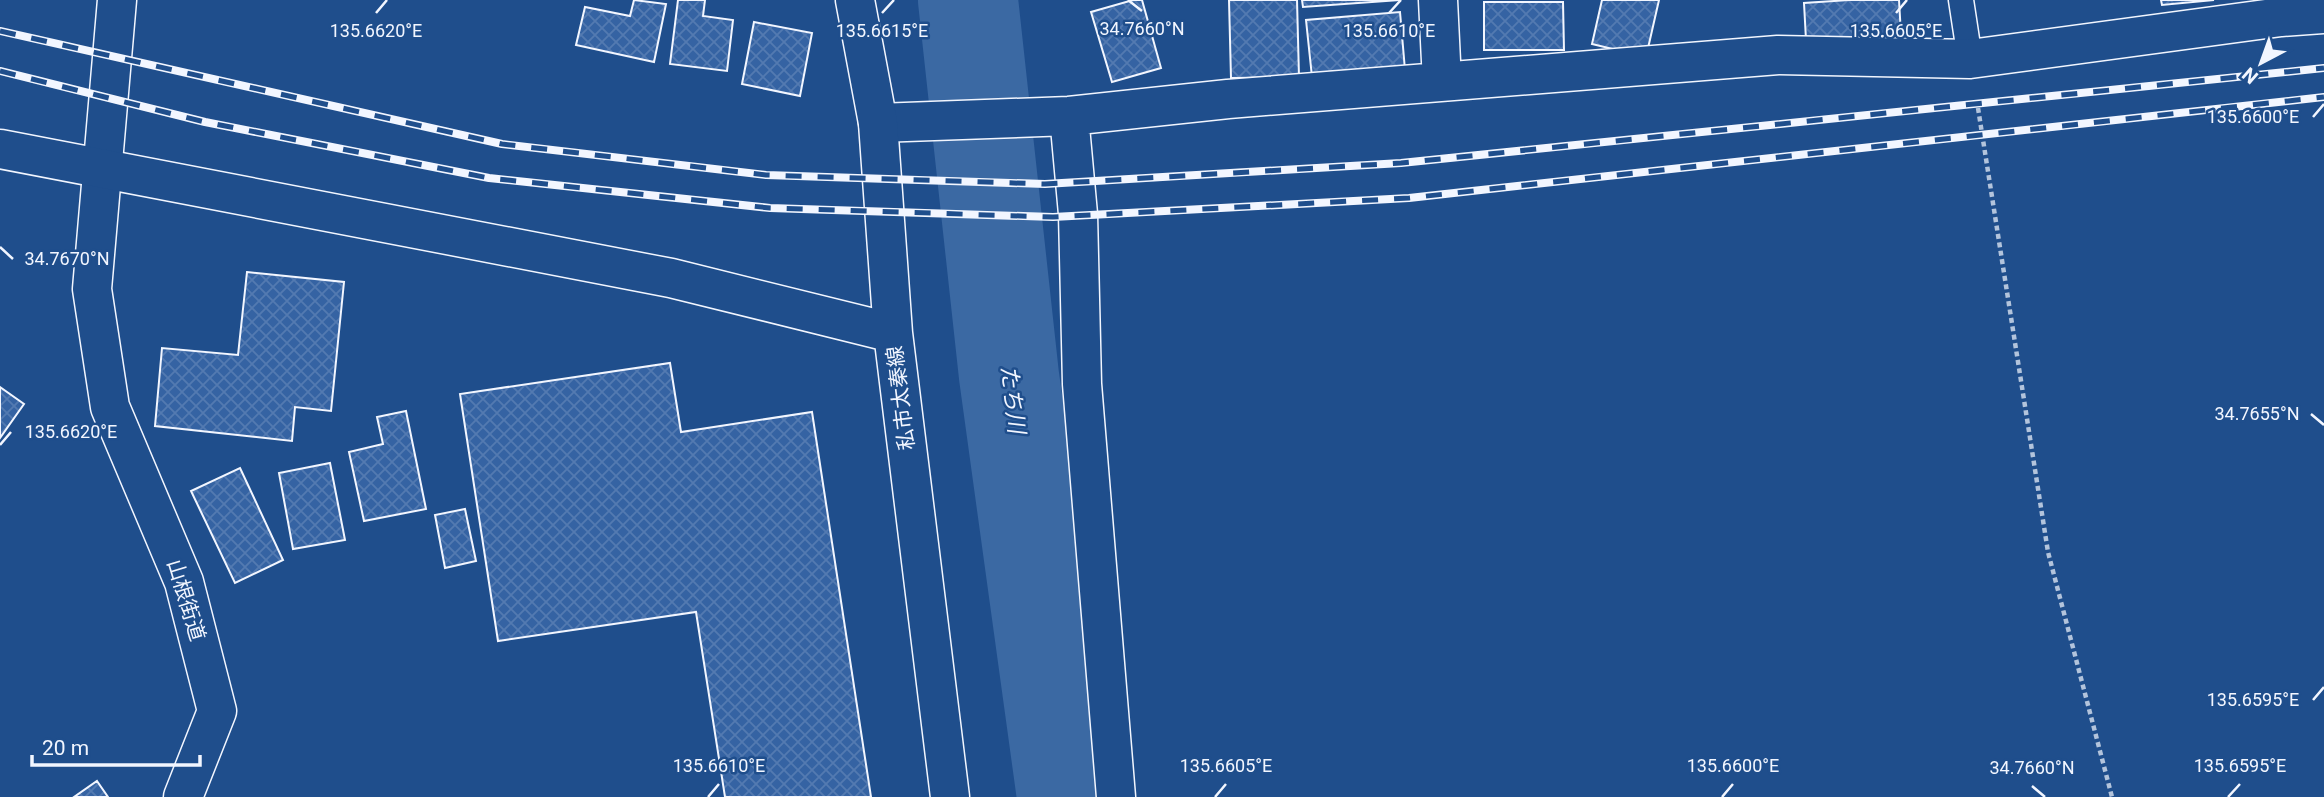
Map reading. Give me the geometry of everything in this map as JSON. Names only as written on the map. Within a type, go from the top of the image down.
[{"type":"street","name":"山根街道","points":[[117,0],[92,289],[110,407],[184,582],[217,711],[183,797]]},
{"type":"street","name":"私市太秦線","points":[[855,0],[878,123],[893,333],[950,797]]},
{"type":"street","points":[[1438,0],[1442,82]]},
{"type":"street","points":[[878,123],[1069,116],[1242,98],[1778,55],[1970,59],[2281,8],[2324,13]]},
{"type":"street","points":[[1069,116],[1078,214],[1082,384],[1116,797]]},
{"type":"street","points":[[0,149],[671,278],[893,333]]},
{"type":"lane","points":[[1961,0],[1970,59]]},
{"type":"path","points":[[1970,59],[2048,552],[2112,797]]},
{"type":"building","points":[[634,0],[666,4],[654,62],[576,45],[585,7],[630,16]]},
{"type":"building","points":[[678,0],[705,0],[703,16],[733,20],[727,71],[670,64]]},
{"type":"building","points":[[1142,0],[1161,68],[1112,82],[1091,12]]},
{"type":"building","points":[[1229,0],[1297,0],[1299,77],[1231,78]]},
{"type":"building","points":[[1302,0],[1400,0],[1303,7]]},
{"type":"building","points":[[1602,0],[1659,0],[1646,57],[1592,44]]},
{"type":"building","points":[[1899,0],[1901,35],[1806,40],[1804,3]]},
{"type":"building","points":[[2161,0],[2214,0],[2162,5]]},
{"type":"building","points":[[1484,2],[1563,2],[1564,50],[1484,50]]},
{"type":"building","points":[[1400,12],[1405,70],[1312,77],[1306,20]]},
{"type":"building","points":[[754,22],[812,33],[800,96],[742,84]]},
{"type":"building","points":[[247,272],[344,282],[331,411],[295,407],[292,441],[155,426],[162,348],[238,355]]},
{"type":"building","points":[[670,363],[681,432],[812,412],[871,797],[725,797],[696,612],[498,641],[460,394]]},
{"type":"building","points":[[0,387],[24,404],[0,438]]},
{"type":"building","points":[[406,411],[426,509],[364,521],[349,452],[383,444],[377,417]]},
{"type":"building","points":[[330,463],[345,540],[293,549],[279,473]]},
{"type":"building","points":[[240,468],[283,560],[235,583],[191,491]]},
{"type":"building","points":[[465,509],[476,561],[445,568],[435,515]]},
{"type":"building","points":[[97,781],[108,797],[74,797]]},
{"type":"waterway","name":"たち川","points":[[968,0],[1009,376],[1067,797]]},
{"type":"railway","points":[[0,31],[502,144],[766,175],[1045,184],[1401,163],[2324,68]]},
{"type":"railway","points":[[0,71],[205,122],[489,178],[770,208],[1053,217],[1409,198],[2324,97]]}]
